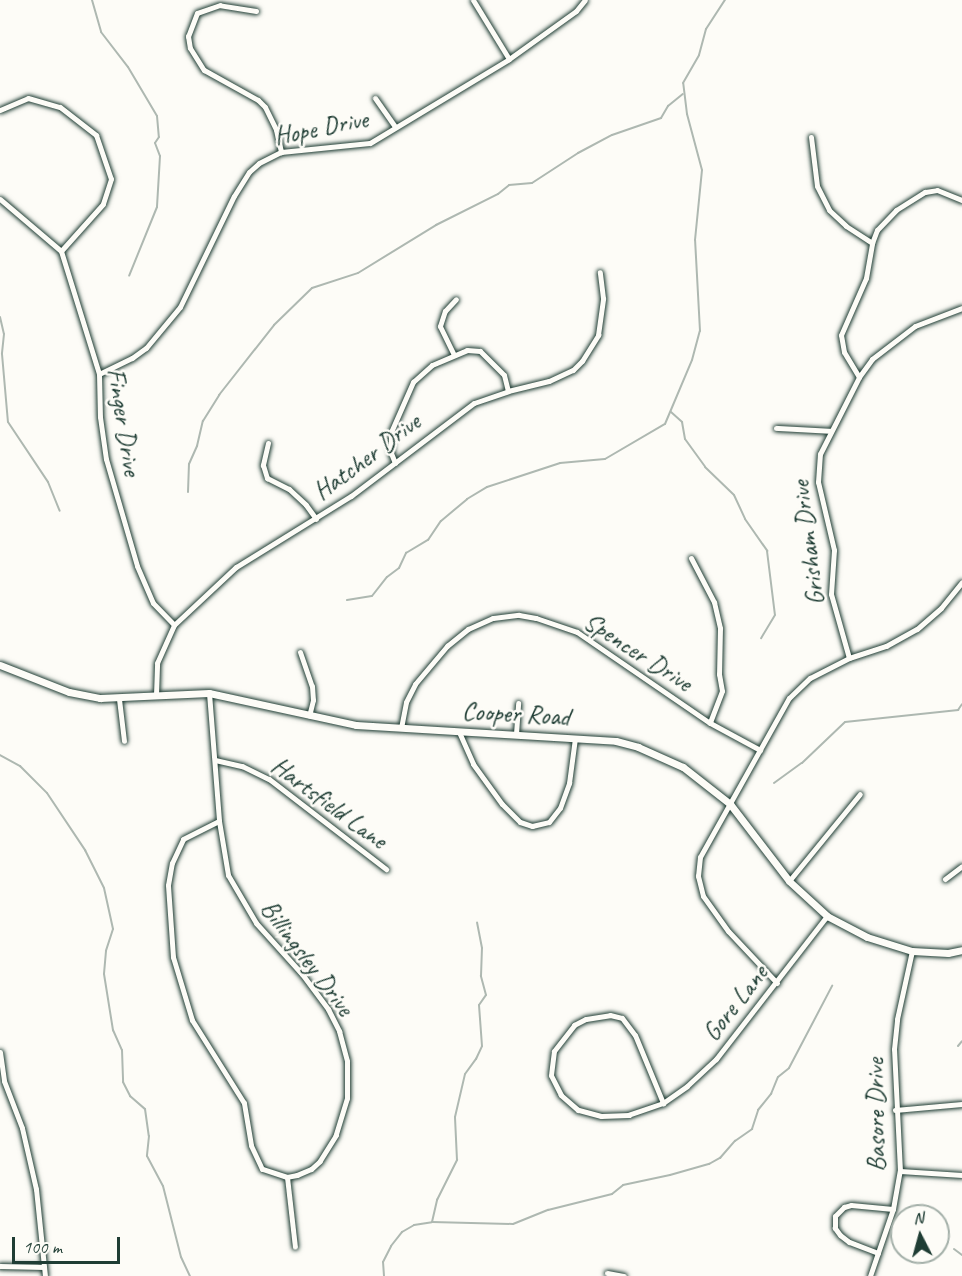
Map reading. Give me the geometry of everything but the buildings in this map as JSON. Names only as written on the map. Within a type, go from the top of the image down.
[{"type":"street","points":[[473,0],[509,59]]},
{"type":"street","name":"Hope Drive","points":[[99,374],[132,358],[157,336],[180,307],[242,181],[259,163],[281,152],[370,143],[509,59],[576,11],[585,0]]},
{"type":"street","points":[[256,11],[220,5],[197,13],[188,36],[190,48],[204,70],[258,100],[265,107],[276,130],[281,152]]},
{"type":"street","points":[[0,110],[28,98],[60,107],[96,135],[111,179],[104,204],[61,251],[0,199]]},
{"type":"street","points":[[375,98],[395,127]]},
{"type":"street","points":[[811,137],[818,186],[829,210],[846,226],[872,243]]},
{"type":"street","points":[[859,377],[844,352],[841,335],[866,278],[872,243],[885,219],[925,192],[937,190],[962,200]]},
{"type":"street","name":"Finger Drive","points":[[61,251],[99,374],[100,417],[106,459],[137,566],[153,603],[174,625]]},
{"type":"street","name":"Hatcher Drive","points":[[156,695],[157,663],[174,625],[250,556],[316,519],[474,403],[562,376],[582,361],[598,335],[603,298],[600,272]]},
{"type":"street","points":[[453,355],[440,326],[445,311],[456,299]]},
{"type":"street","name":"Grisham Drive","points":[[849,658],[831,594],[834,550],[818,482],[820,454],[859,377],[872,358],[915,326],[962,308]]},
{"type":"street","points":[[395,463],[391,453],[391,432],[413,382],[432,364],[467,350],[480,351],[504,375],[508,391]]},
{"type":"street","points":[[776,428],[831,431]]},
{"type":"street","points":[[268,443],[263,465],[267,478],[289,489],[306,505],[316,519]]},
{"type":"street","points":[[691,558],[714,602],[720,628],[719,674],[722,691],[710,723]]},
{"type":"street","points":[[777,983],[728,931],[703,896],[698,876],[700,857],[789,698],[810,678],[849,658],[886,646],[917,629],[941,608],[962,582]]},
{"type":"street","name":"Spencer Drive","points":[[400,729],[406,702],[415,684],[447,646],[468,629],[493,618],[519,615],[560,625],[592,641],[710,723],[760,750]]},
{"type":"street","points":[[300,652],[312,686],[313,700],[309,716]]},
{"type":"street","name":"Cooper Road","points":[[0,665],[69,692],[119,699],[210,693],[356,725],[615,741],[653,752],[684,767],[730,804],[789,881],[827,916],[867,937],[912,951],[948,953],[962,950]]},
{"type":"street","name":"Billingsley Drive","points":[[210,693],[219,821],[223,860],[228,875],[243,904],[328,1009],[339,1031],[347,1061],[347,1098],[336,1135],[320,1161],[311,1169],[286,1177]]},
{"type":"street","points":[[119,699],[124,741]]},
{"type":"street","points":[[516,734],[518,703]]},
{"type":"street","points":[[459,732],[473,764],[502,804],[520,822],[532,826],[549,822],[560,808],[569,783],[575,738]]},
{"type":"street","name":"Hartsfield Lane","points":[[215,760],[242,766],[269,779],[386,869]]},
{"type":"street","points":[[789,881],[860,794]]},
{"type":"street","points":[[219,821],[183,839],[172,863],[168,885],[173,957],[192,1020],[244,1103],[255,1155],[262,1169],[286,1177],[295,1247]]},
{"type":"street","points":[[945,879],[962,866]]},
{"type":"street","name":"Gore Lane","points":[[663,1103],[634,1035],[622,1018],[604,1015],[586,1019],[563,1036],[554,1051],[551,1074],[561,1095],[578,1110],[615,1117],[663,1103],[687,1086],[716,1059],[827,916]]},
{"type":"street","name":"Basore Drive","points":[[894,1204],[900,1172],[895,1110],[895,1039],[912,951]]},
{"type":"street","points":[[0,1052],[2,1082],[22,1128],[36,1189],[45,1276]]},
{"type":"street","points":[[895,1110],[962,1104]]},
{"type":"street","points":[[900,1172],[962,1175]]},
{"type":"street","points":[[878,1253],[849,1242],[840,1235],[835,1228],[835,1216],[844,1207],[851,1205],[890,1209]]},
{"type":"street","name":"Basore Drive","points":[[870,1276],[890,1218]]},
{"type":"street","points":[[0,1266],[44,1267]]},
{"type":"street","points":[[607,1273],[624,1276]]},
{"type":"waterway","points":[[92,0],[101,32],[128,67],[157,116],[159,137],[155,143],[160,156],[157,207],[129,276]]},
{"type":"waterway","points":[[347,600],[372,596],[387,577],[399,568],[406,553],[428,540],[441,521],[467,499],[487,487],[560,463],[605,459],[665,424],[692,360],[700,331],[695,240],[702,170],[687,114],[683,83],[699,55],[706,29],[725,0]]},
{"type":"waterway","points":[[188,492],[189,464],[197,446],[203,421],[219,395],[274,325],[312,288],[358,273],[436,225],[498,194],[509,185],[532,183],[578,153],[612,135],[661,118],[668,106],[683,94]]},
{"type":"waterway","points":[[0,317],[4,334],[2,354],[8,422],[48,482],[60,511]]},
{"type":"waterway","points":[[671,412],[682,422],[685,439],[705,467],[734,495],[745,519],[767,551],[775,615],[761,638]]},
{"type":"waterway","points":[[774,783],[802,763],[845,722],[958,710],[962,704]]},
{"type":"waterway","points":[[0,755],[20,766],[47,793],[85,850],[104,888],[113,929],[106,951],[104,974],[113,1030],[122,1050],[123,1082],[130,1096],[145,1109],[149,1136],[147,1156],[163,1186],[181,1257],[190,1276]]},
{"type":"waterway","points":[[432,1222],[437,1200],[457,1160],[455,1117],[465,1074],[482,1046],[479,1005],[486,995],[481,976],[482,948],[477,922]]},
{"type":"waterway","points":[[384,1276],[383,1262],[391,1246],[402,1232],[414,1225],[432,1222],[513,1224],[548,1210],[612,1194],[623,1185],[670,1175],[709,1164],[720,1158],[735,1141],[752,1129],[758,1110],[771,1094],[778,1077],[789,1068],[832,986]]},
{"type":"waterway","points":[[958,1046],[962,1041]]},
{"type":"waterway","points":[[954,1249],[962,1255]]}]
